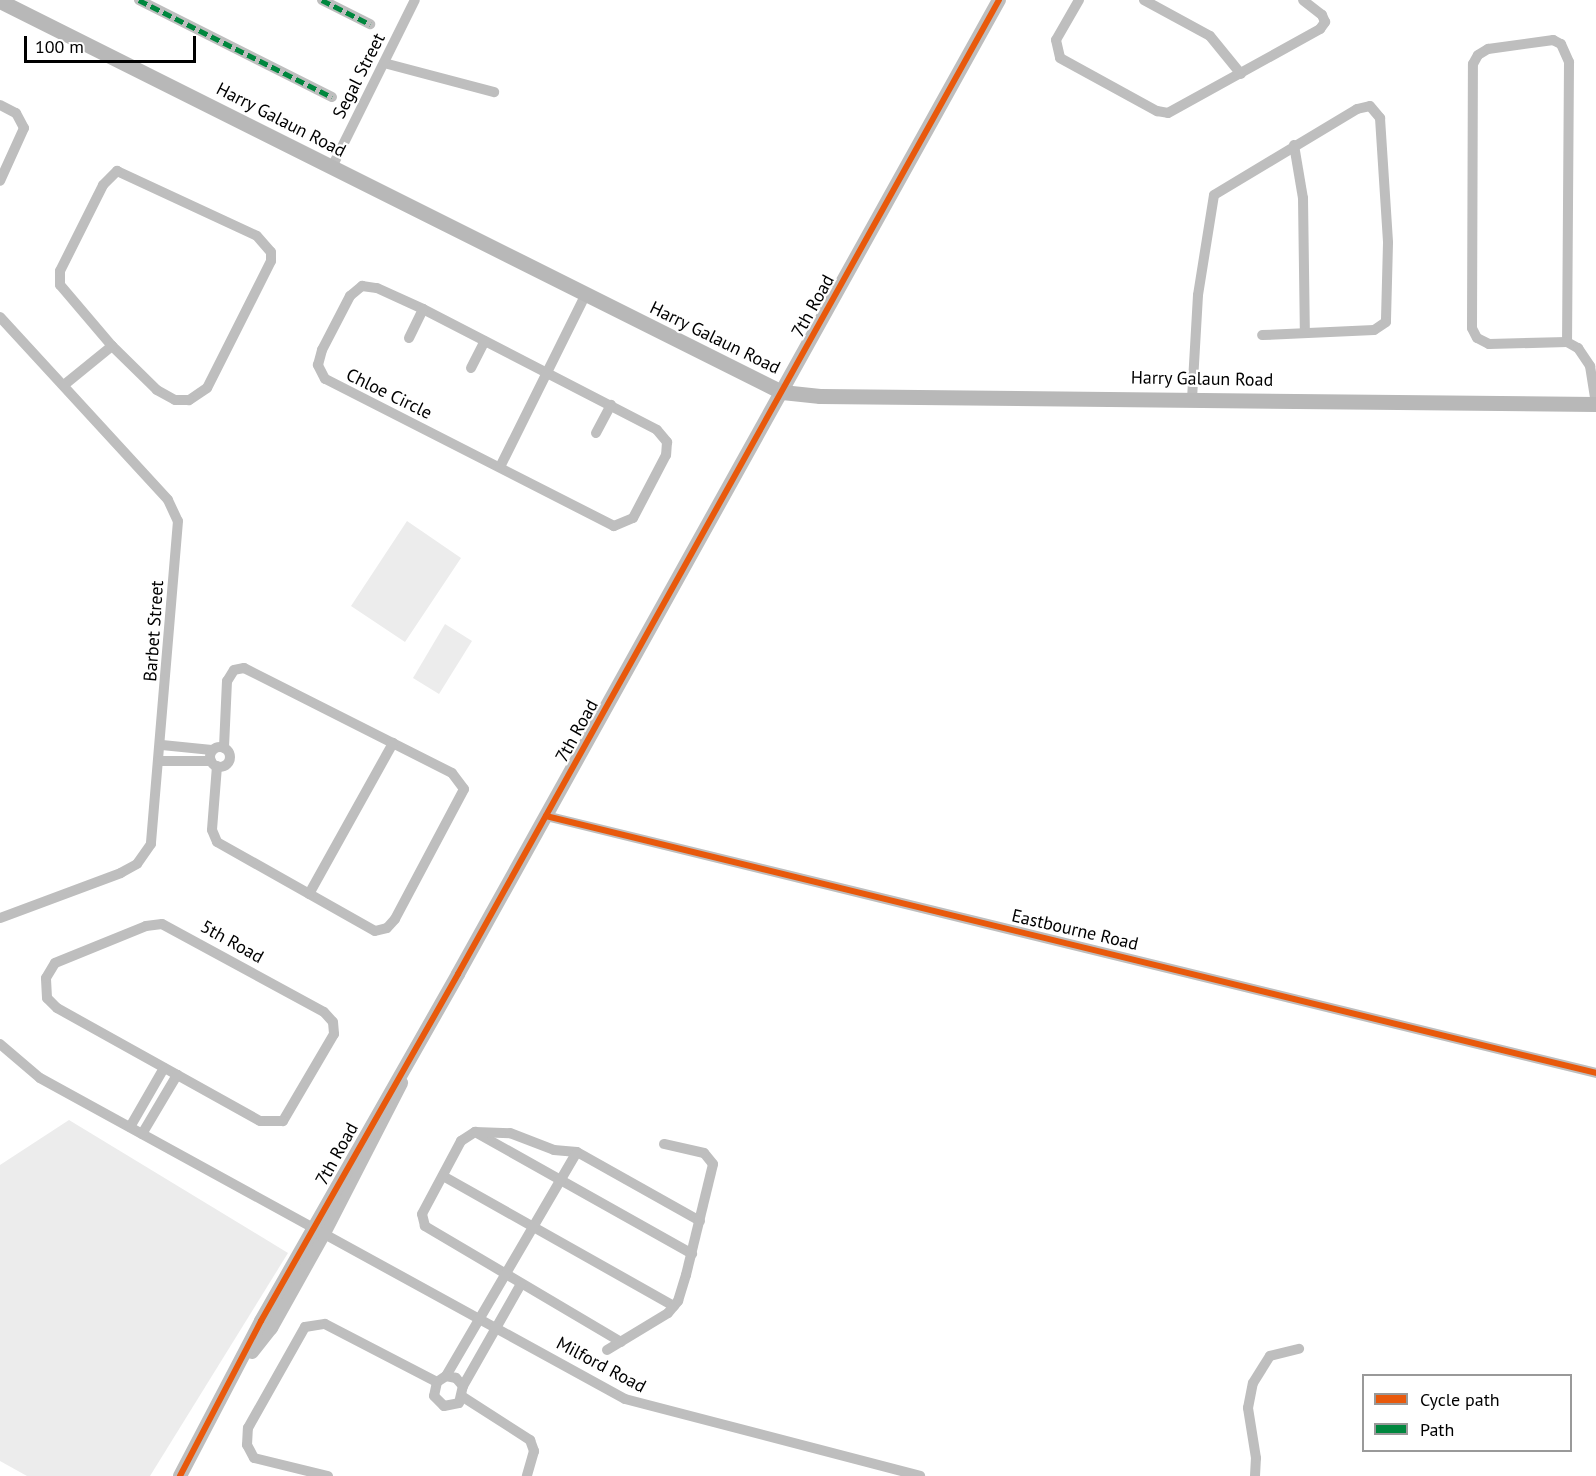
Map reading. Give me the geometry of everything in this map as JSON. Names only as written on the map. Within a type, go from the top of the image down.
[{"type":"main road","name":"Harry Galaun Road","points":[[0,1],[585,296],[782,392],[820,396],[1596,404]]},
{"type":"street","points":[[139,0],[332,97]]},
{"type":"street","points":[[322,0],[370,24]]},
{"type":"street","name":"Segal Street","points":[[332,167],[416,0]]},
{"type":"street","name":"7th Road","points":[[180,1476],[235,1375],[271,1328],[318,1232],[408,1064],[999,0]]},
{"type":"street","points":[[1079,0],[1056,40],[1057,54],[1065,63],[1157,111],[1178,110],[1324,26],[1319,11],[1303,0]]},
{"type":"street","points":[[1144,0],[1210,36],[1240,74]]},
{"type":"street","points":[[1568,342],[1569,62],[1561,44],[1553,40],[1488,50],[1478,54],[1473,64],[1472,328],[1477,338],[1488,344],[1568,342],[1578,348],[1590,366],[1596,404]]},
{"type":"street","points":[[384,63],[494,92]]},
{"type":"street","points":[[0,105],[16,113],[24,128],[0,181]]},
{"type":"street","points":[[1192,399],[1198,295],[1214,195],[1294,145],[1364,106],[1375,109],[1380,118],[1388,243],[1386,322],[1374,330],[1262,335]]},
{"type":"street","points":[[1294,145],[1303,198],[1305,333]]},
{"type":"street","points":[[124,172],[257,236],[268,246],[271,261],[207,388],[197,397],[182,401],[165,395],[112,346],[59,281],[65,262],[112,174],[124,172]]},
{"type":"street","name":"Chloe Circle","points":[[362,286],[378,288],[485,341],[657,430],[668,448],[638,510],[627,523],[614,526],[332,384],[320,372],[321,350],[350,296],[362,286]]},
{"type":"street","points":[[500,467],[585,296]]},
{"type":"street","points":[[409,338],[423,309]]},
{"type":"street","name":"Barbet Street","points":[[0,317],[168,500],[177,515],[154,837],[143,857],[121,873],[0,918]]},
{"type":"street","points":[[471,368],[485,341]]},
{"type":"street","points":[[64,385],[112,346]]},
{"type":"street","points":[[596,433],[611,405]]},
{"type":"street","points":[[162,745],[213,759],[226,764],[229,759],[224,748],[227,681],[238,668],[251,671],[452,773],[464,789],[395,919],[387,928],[375,930],[217,842],[212,830],[213,759]]},
{"type":"street","points":[[309,894],[393,743]]},
{"type":"street","points":[[160,761],[213,759],[224,748]]},
{"type":"street","name":"Eastbourne Road","points":[[546,816],[1596,1073]]},
{"type":"street","name":"5th Road","points":[[162,924],[324,1012],[333,1022],[334,1034],[291,1113],[277,1123],[260,1122],[164,1068],[51,1004],[45,991],[46,978],[55,963],[146,926],[162,924]]},
{"type":"street","points":[[0,1044],[40,1078],[318,1232]]},
{"type":"street","points":[[130,1127],[164,1068]]},
{"type":"street","points":[[142,1134],[177,1075]]},
{"type":"street","points":[[475,1132],[692,1254]]},
{"type":"street","points":[[621,1342],[424,1226],[422,1214],[461,1141],[475,1132],[517,1133],[554,1150],[577,1152],[700,1221]]},
{"type":"street","points":[[607,1350],[674,1306],[692,1254],[712,1160],[704,1153],[664,1144]]},
{"type":"street","points":[[521,1284],[463,1391],[452,1406],[444,1406],[434,1396],[441,1379],[535,1229],[577,1152]]},
{"type":"street","points":[[444,1176],[674,1306]]},
{"type":"street","name":"Milford Road","points":[[318,1232],[638,1405],[920,1476]]},
{"type":"street","points":[[491,1300],[507,1309]]},
{"type":"street","points":[[327,1476],[254,1458],[246,1445],[248,1428],[305,1327],[325,1324],[441,1379],[456,1378],[463,1391],[530,1440],[534,1451],[527,1476]]},
{"type":"street","points":[[467,1338],[484,1349]]},
{"type":"street","points":[[1255,1476],[1256,1458],[1248,1408],[1253,1383],[1270,1356],[1299,1349]]},
{"type":"shaded area","points":[[407,521],[461,558],[405,642],[351,606]]},
{"type":"shaded area","points":[[445,624],[472,641],[439,694],[413,678]]},
{"type":"shaded area","points":[[69,1120],[288,1253],[150,1476],[27,1476],[0,1461],[0,1165]]},
{"type":"marked path","points":[[139,0],[332,97]]},
{"type":"marked path","points":[[322,0],[370,24]]},
{"type":"cycle path","points":[[180,1476],[261,1321],[458,974],[999,0]]},
{"type":"cycle path","points":[[546,816],[1596,1073]]}]
